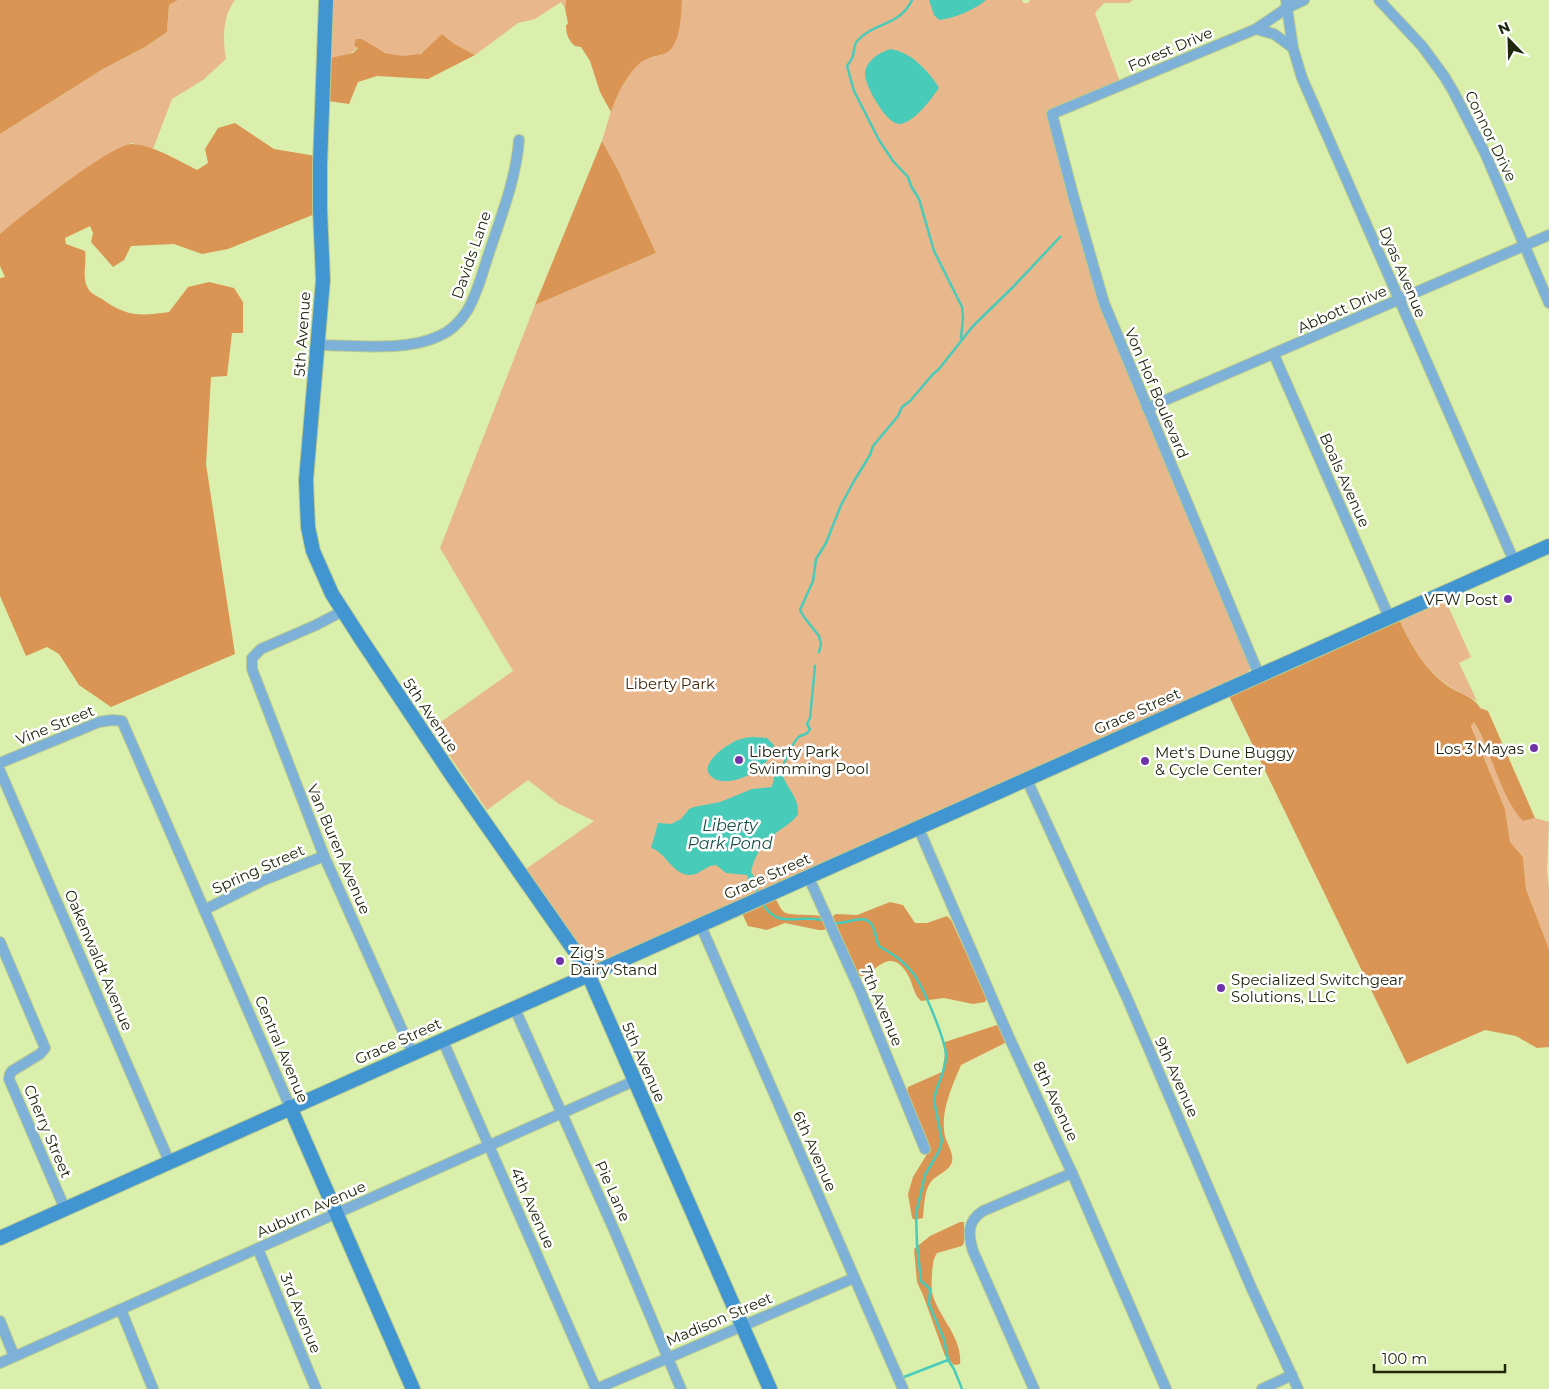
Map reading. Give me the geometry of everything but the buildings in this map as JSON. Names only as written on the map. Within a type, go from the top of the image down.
[{"type":"street","name":"5th Avenue","points":[[326,0],[320,173],[323,280],[307,468],[308,527],[317,563],[332,594],[343,611],[453,777],[568,940],[588,974],[770,1389]]},
{"type":"street","points":[[1286,4],[1304,0]]},
{"type":"street","name":"Connor Drive","points":[[1379,0],[1422,46],[1444,76],[1485,154],[1549,303]]},
{"type":"street","name":"Forest Drive","points":[[1052,114],[1256,29],[1286,4]]},
{"type":"street","name":"Dyas Avenue","points":[[1286,4],[1293,48],[1302,78],[1514,561]]},
{"type":"street","points":[[1256,29],[1274,34],[1293,48]]},
{"type":"street","name":"Von Hof Boulevard","points":[[1052,114],[1097,282],[1113,329],[1259,675]]},
{"type":"street","name":"Davids Lane","points":[[318,345],[378,346],[409,344],[429,340],[454,328],[468,310],[483,271],[510,190],[517,162],[519,140]]},
{"type":"street","name":"Abbott Drive","points":[[1147,408],[1274,355],[1549,235]]},
{"type":"street","name":"Boals Avenue","points":[[1274,355],[1388,617]]},
{"type":"street","name":"Grace Street","points":[[0,1238],[412,1052],[1549,546]]},
{"type":"street","name":"Van Buren Avenue","points":[[343,611],[261,649],[255,654],[251,662],[253,675],[324,856],[412,1052]]},
{"type":"street","name":"Vine Street","points":[[0,763],[98,722],[122,721]]},
{"type":"street","name":"Central Avenue","points":[[122,721],[413,1389]]},
{"type":"street","name":"Oakenwaldt Avenue","points":[[0,770],[169,1161]]},
{"type":"street","name":"9th Avenue","points":[[1026,778],[1123,989],[1251,1287],[1298,1389]]},
{"type":"street","name":"8th Avenue","points":[[918,827],[1008,1035],[1072,1173],[1166,1389]]},
{"type":"street","name":"Spring Street","points":[[204,910],[264,880],[324,856]]},
{"type":"street","name":"7th Avenue","points":[[808,876],[861,993],[925,1149]]},
{"type":"street","name":"6th Avenue","points":[[700,924],[903,1389]]},
{"type":"street","name":"Cherry Street","points":[[0,942],[45,1048],[40,1054],[12,1071],[9,1079],[65,1209]]},
{"type":"street","name":"Pie Lane","points":[[514,1007],[615,1232],[681,1389]]},
{"type":"street","name":"4th Avenue","points":[[442,1039],[596,1389]]},
{"type":"street","name":"Auburn Avenue","points":[[0,1363],[634,1081]]},
{"type":"street","points":[[1034,1389],[973,1251],[969,1226],[972,1220],[983,1211],[1072,1173]]},
{"type":"street","name":"3rd Avenue","points":[[258,1249],[316,1389]]},
{"type":"street","name":"Madison Street","points":[[596,1389],[854,1278]]},
{"type":"street","points":[[121,1310],[153,1389]]},
{"type":"street","points":[[0,1321],[14,1356]]},
{"type":"street","points":[[1262,1389],[1292,1375]]},
{"type":"green space","points":[[178,0],[235,0],[224,28],[226,59],[203,80],[172,99],[153,149],[131,143],[45,199],[0,234],[0,134],[103,69],[145,47],[167,32],[169,5]]},
{"type":"green space","points":[[332,0],[566,0],[565,8],[561,2],[535,19],[518,23],[475,55],[453,43],[442,34],[425,51],[415,56],[399,56],[382,52],[362,39],[353,52],[330,58]]},
{"type":"green space","name":"Liberty Park","points":[[682,0],[1022,0],[1023,3],[1028,3],[1030,0],[1133,0],[1129,3],[1104,3],[1095,13],[1120,82],[1047,113],[1102,313],[1251,668],[1244,676],[593,966],[526,869],[594,821],[559,804],[528,780],[487,810],[431,729],[513,671],[440,548],[535,305],[656,253],[618,170],[602,141],[614,101],[632,69],[646,59],[662,55],[679,29]]},
{"type":"green space","points":[[1444,597],[1471,657],[1459,663],[1477,701],[1452,688],[1432,672],[1413,646],[1398,617]]},
{"type":"green space","points":[[1474,722],[1493,760],[1505,792],[1523,821],[1535,818],[1549,822],[1547,870],[1549,888],[1549,949],[1526,889],[1523,857],[1510,842],[1505,809],[1471,725]]},
{"type":"shaded area","points":[[0,0],[178,0],[169,5],[167,32],[145,47],[103,69],[0,134]]},
{"type":"shaded area","points":[[566,0],[682,0],[680,26],[677,38],[671,49],[666,53],[641,62],[635,68],[620,90],[611,112],[600,92],[590,61],[581,47],[575,46],[568,37],[566,31],[566,25],[568,24],[565,8]]},
{"type":"shaded area","points":[[442,34],[453,43],[475,55],[428,79],[377,76],[358,82],[349,104],[328,101],[330,58],[353,53],[358,48],[354,45],[356,39],[362,39],[385,53],[403,56],[421,54]]},
{"type":"shaded area","points":[[235,123],[274,149],[316,156],[315,214],[228,249],[202,254],[174,244],[131,246],[124,260],[113,267],[91,242],[93,233],[90,226],[65,238],[66,244],[85,251],[85,281],[89,290],[111,305],[126,312],[150,314],[169,312],[188,287],[209,282],[234,288],[243,302],[243,333],[232,333],[227,376],[211,377],[206,464],[235,654],[111,707],[79,685],[59,654],[47,647],[26,656],[0,596],[0,278],[5,277],[0,266],[0,234],[87,167],[122,147],[133,144],[141,145],[166,154],[197,170],[208,163],[205,149],[218,128]]},
{"type":"shaded area","points":[[602,141],[618,170],[656,253],[535,305]]},
{"type":"shaded area","points":[[1398,617],[1413,646],[1432,672],[1452,689],[1470,698],[1480,708],[1488,711],[1535,818],[1523,821],[1515,811],[1502,787],[1486,746],[1474,722],[1471,726],[1505,809],[1510,842],[1523,857],[1526,889],[1549,949],[1549,1047],[1537,1048],[1516,1036],[1485,1030],[1407,1064],[1228,694]]},
{"type":"shaded area","points":[[775,898],[784,912],[820,916],[826,928],[819,930],[785,923],[767,930],[748,926],[742,913]]},
{"type":"shaded area","points":[[890,902],[903,905],[915,923],[927,923],[947,916],[951,920],[987,998],[985,1002],[973,1004],[944,998],[921,1001],[904,969],[894,961],[878,966],[867,976],[859,976],[833,916],[836,914],[857,915]]},
{"type":"shaded area","points":[[997,1025],[1007,1042],[961,1065],[945,1108],[944,1117],[945,1136],[951,1152],[952,1162],[948,1168],[930,1183],[925,1195],[923,1218],[915,1220],[912,1218],[908,1194],[913,1177],[927,1154],[907,1092],[908,1087],[942,1072],[945,1054],[943,1043]]},
{"type":"shaded area","points":[[960,1222],[964,1222],[964,1243],[962,1246],[937,1253],[932,1272],[932,1292],[935,1301],[958,1345],[960,1364],[954,1365],[945,1356],[917,1282],[914,1249],[930,1236]]},
{"type":"water","points":[[929,0],[986,0],[964,13],[939,20],[934,15]]},
{"type":"water","points":[[890,49],[909,56],[929,74],[939,88],[917,115],[900,124],[895,123],[889,118],[877,103],[865,77],[868,64],[878,55]]},
{"type":"water","name":"Liberty Park Swimming Pool","points":[[753,737],[767,738],[774,745],[767,761],[759,768],[740,779],[730,781],[721,781],[713,778],[708,773],[710,762],[727,746],[738,740]]},
{"type":"water","name":"Liberty Park Pond","points":[[780,774],[795,798],[798,814],[770,838],[758,853],[751,872],[757,884],[751,887],[746,885],[747,875],[726,873],[716,865],[694,875],[684,874],[674,868],[656,850],[651,848],[658,823],[671,824],[681,819],[689,809],[694,807],[720,802],[752,789],[772,787],[774,777]]},
{"type":"waterway","points":[[912,0],[901,15],[871,30],[857,41],[852,58],[847,66],[854,91],[879,140],[893,161],[908,177],[919,199],[934,251],[962,307],[961,338]]},
{"type":"waterway","points":[[819,652],[821,644],[819,636],[800,610],[813,581],[816,559],[826,543],[841,505],[870,455],[873,446],[898,416],[902,407],[910,401],[939,369],[973,326],[1060,237]]},
{"type":"waterway","points":[[780,774],[794,742],[810,729],[807,724],[810,718],[815,666]]},
{"type":"waterway","points":[[754,885],[759,894]]},
{"type":"waterway","points":[[762,902],[767,910],[778,918],[826,921]]},
{"type":"waterway","points":[[834,923],[861,919],[870,922],[879,946],[901,961],[916,978],[927,999],[942,1038],[946,1062],[934,1100],[942,1141],[939,1151],[925,1175],[916,1214],[917,1244],[921,1281],[930,1289],[929,1304],[944,1339],[948,1360],[962,1389]]},
{"type":"waterway","points":[[904,1377],[948,1360]]},
{"type":"place","name":"VFW Post","points":[[1508,599]]},
{"type":"place","name":"Los 3 Mayas","points":[[1534,748]]},
{"type":"place","name":"Liberty Park Swimming Pool","points":[[739,760]]},
{"type":"place","name":"Met's Dune Buggy & Cycle Center","points":[[1145,761]]},
{"type":"place","name":"Zig's Dairy Stand","points":[[560,961]]},
{"type":"place","name":"Specialized Switchgear Solutions, LLC","points":[[1221,988]]}]
